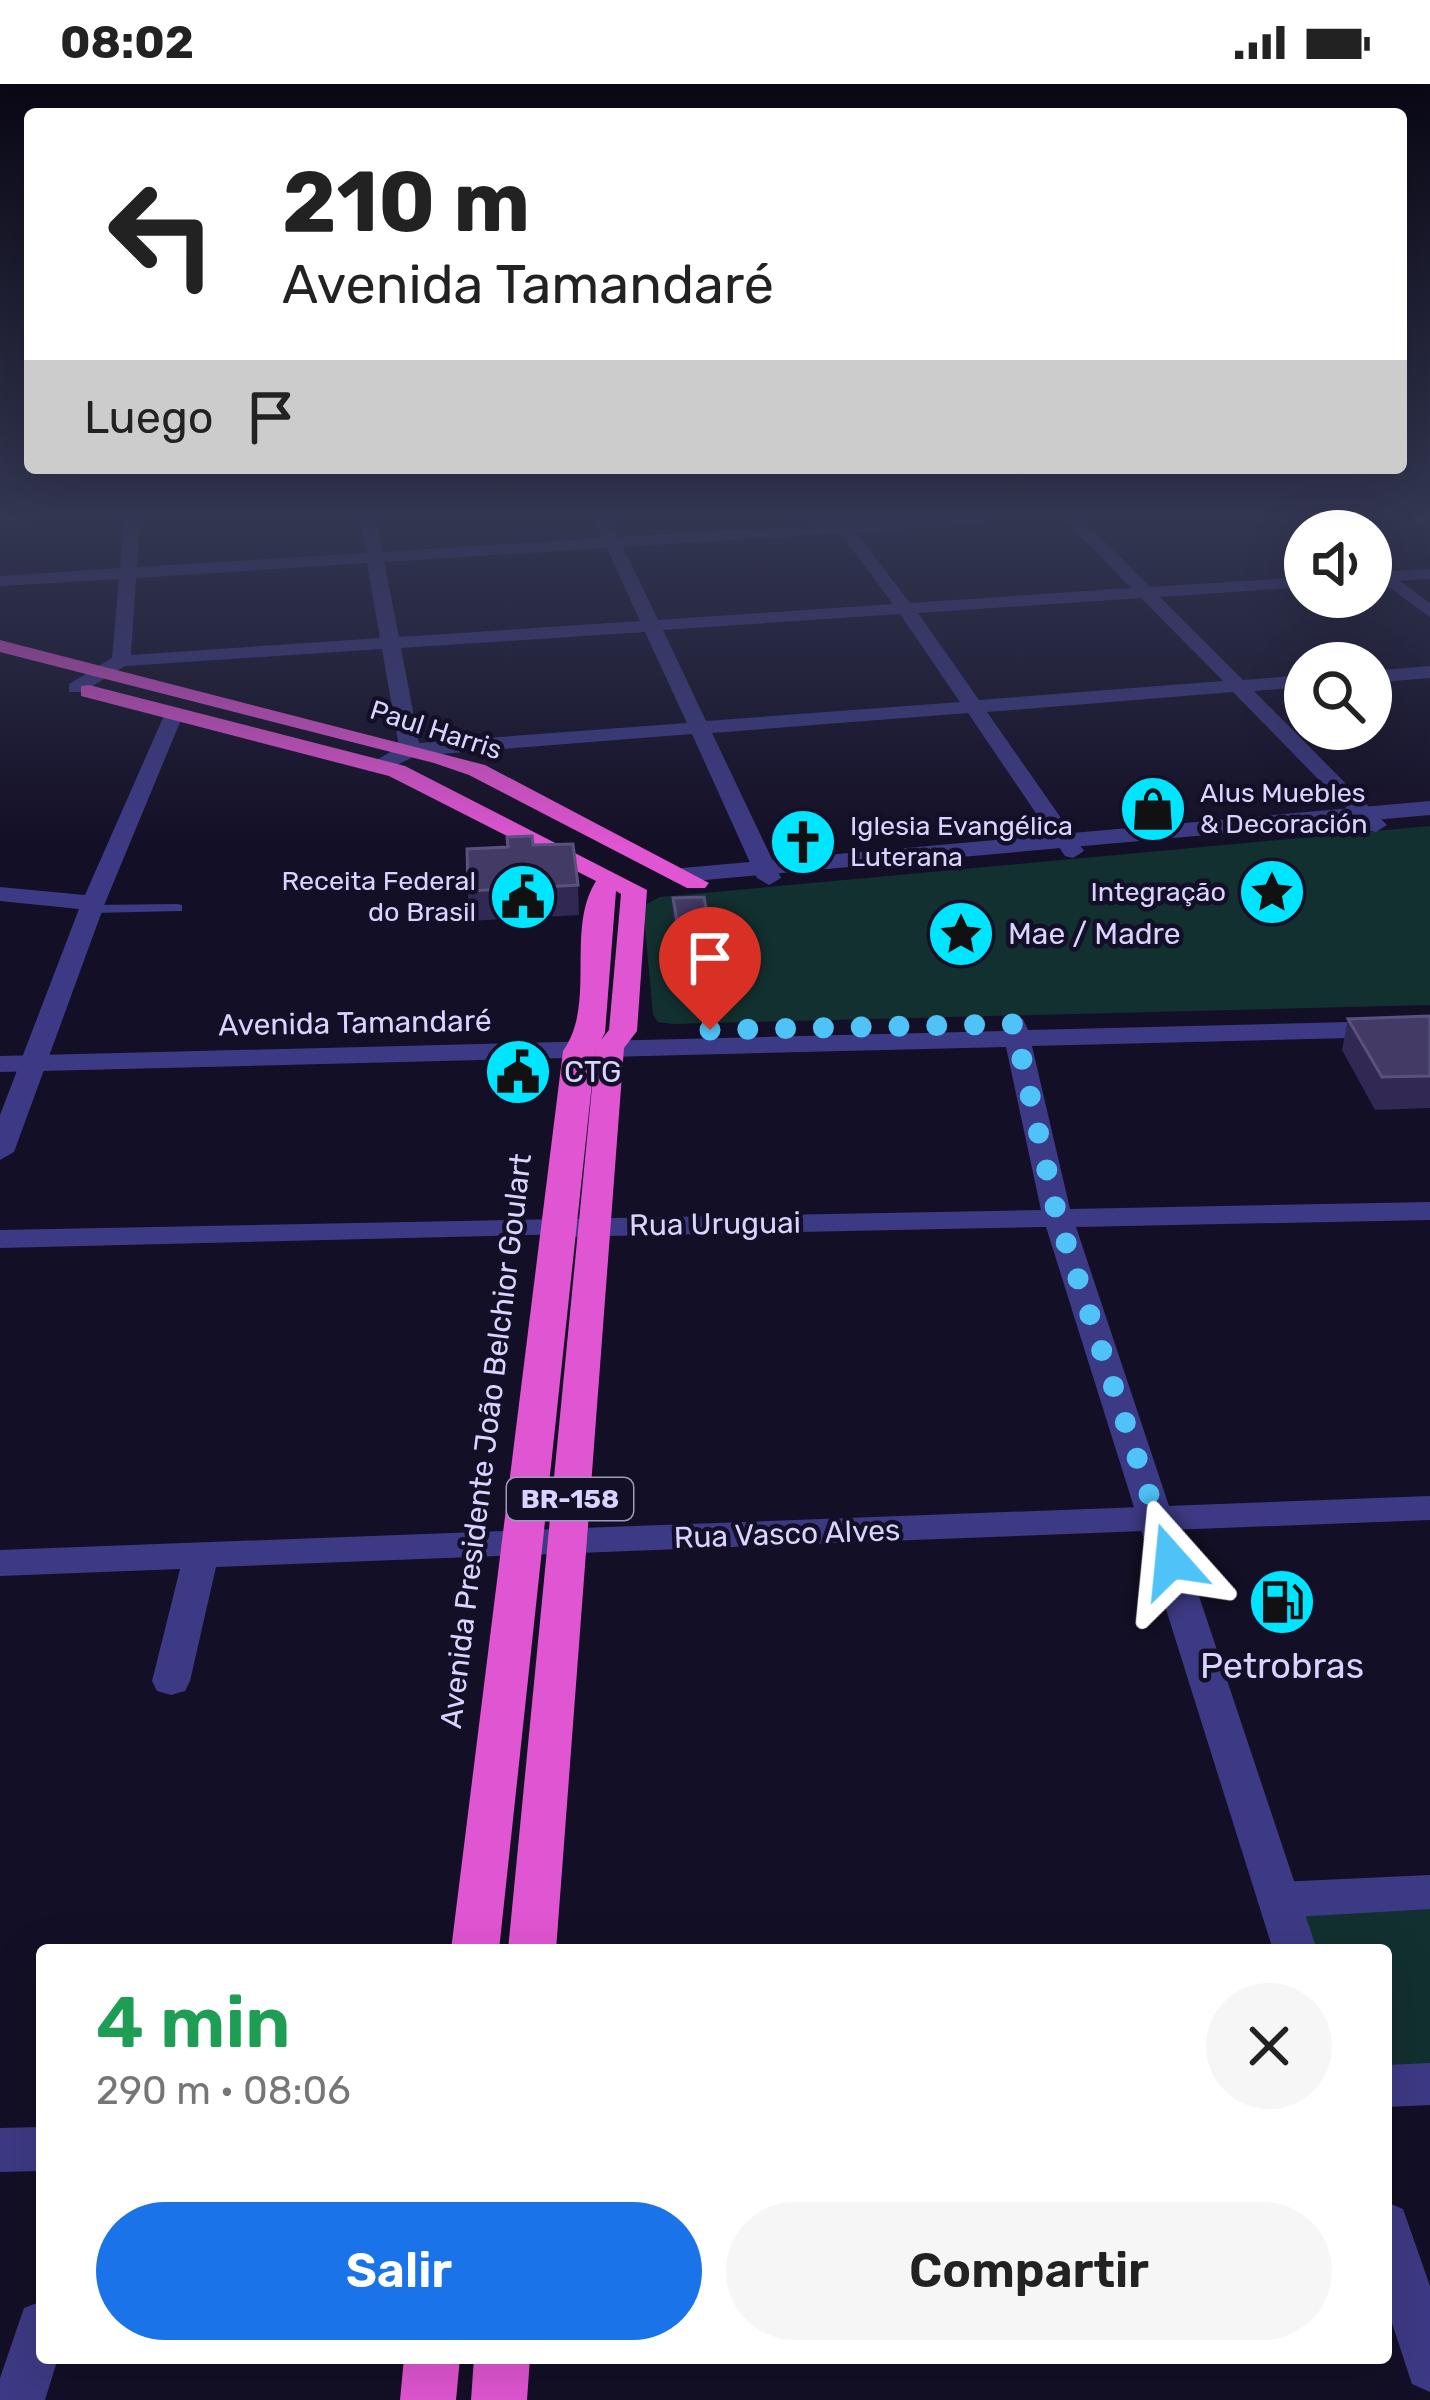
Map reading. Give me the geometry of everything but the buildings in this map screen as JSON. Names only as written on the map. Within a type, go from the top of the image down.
[{"type":"highway","name":"Paul Harris","points":[[0,646],[112,666],[477,770],[689,879]]},
{"type":"highway","points":[[0,668],[415,778],[624,885],[689,879]]},
{"type":"highway","name":"Avenida Presidente João Belchior Goulart","points":[[476,1944],[519,1544],[576,1228],[624,885]]},
{"type":"highway","name":"Avenida Presidente João Belchior Goulart","points":[[533,1944],[567,1543],[576,1228]]},
{"type":"highway","points":[[428,2400],[431,2364]]},
{"type":"highway","points":[[499,2400],[502,2364]]},
{"type":"street","points":[[112,666],[118,627]]},
{"type":"street","points":[[385,627],[410,750]]},
{"type":"street","points":[[76,688],[112,666],[613,627]]},
{"type":"street","points":[[653,627],[766,872]]},
{"type":"street","points":[[918,627],[1070,845]]},
{"type":"street","points":[[1179,627],[1370,819],[1430,820]]},
{"type":"street","points":[[1392,675],[1430,672]]},
{"type":"street","points":[[380,766],[410,750],[1284,683]]},
{"type":"street","points":[[0,1152],[92,906],[173,715]]},
{"type":"street","points":[[689,879],[1370,819],[1430,808]]},
{"type":"street","points":[[0,894],[92,906]]},
{"type":"street","name":"Avenida Tamandaré","points":[[0,1064],[39,1053],[1015,1031],[1430,1014]]},
{"type":"street","name":"Avenida Tamandaré","points":[[1015,1031],[1430,1028]]},
{"type":"street","points":[[1015,1031],[1057,1215],[1293,1944]]},
{"type":"street","name":"Avenida Tamandaré","points":[[0,1043],[39,1053]]},
{"type":"street","name":"Rua Uruguai","points":[[0,1239],[1430,1211]]},
{"type":"street","name":"Rua Vasco Alves","points":[[0,1563],[1430,1508]]},
{"type":"street","points":[[171,1681],[201,1556]]},
{"type":"street","points":[[1278,1900],[1430,1892]]},
{"type":"street","points":[[1392,2086],[1430,2084]]},
{"type":"street","points":[[0,2150],[36,2149]]},
{"type":"street","points":[[1392,2244],[1430,2366]]},
{"type":"street","points":[[19,2400],[36,2345]]},
{"type":"lane","points":[[92,906],[178,908]]},
{"type":"green space","points":[[1430,826],[1430,1005],[672,1024],[658,1022],[653,1015],[643,906],[660,897]]},
{"type":"green space","points":[[1430,1892],[1430,2084],[1392,2086],[1392,1944],[1293,1944],[1278,1900]]},
{"type":"place","name":"Alus Muebles & Decoración","points":[[1153,809]]},
{"type":"place","name":"Iglesia Evangélica Luterana","points":[[803,842]]},
{"type":"place","name":"Integração","points":[[1272,892]]},
{"type":"place","name":"Receita Federal do Brasil","points":[[523,897]]},
{"type":"place","name":"Mae / Madre","points":[[961,934]]},
{"type":"place","name":"CTG","points":[[518,1072]]},
{"type":"place","name":"Petrobras","points":[[1282,1602]]},
{"type":"route","points":[[710,1030],[1014,1024],[1057,1215],[1171,1561]]}]
